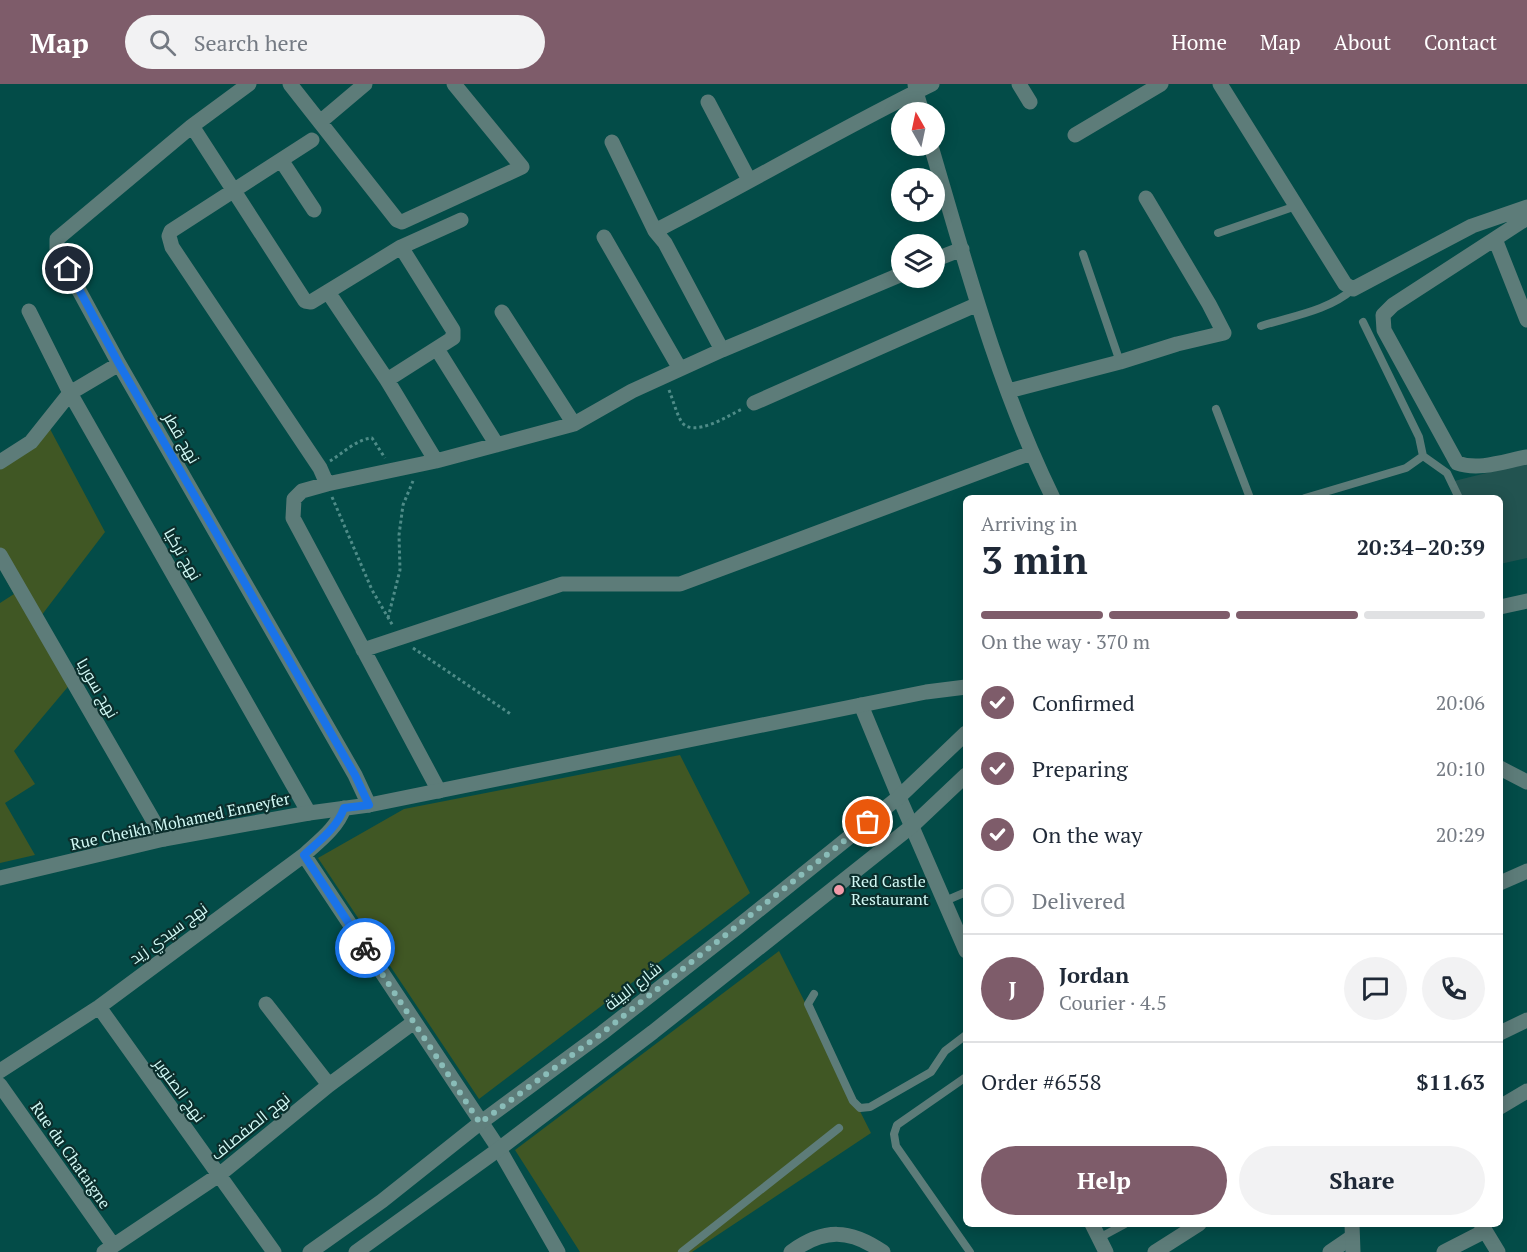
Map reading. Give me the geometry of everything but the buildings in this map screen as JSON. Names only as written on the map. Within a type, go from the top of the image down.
[{"type":"street","points":[[249,84],[192,126],[305,302],[312,302],[401,247],[461,220]]},
{"type":"street","points":[[290,84],[397,220],[402,222],[522,167],[454,84]]},
{"type":"street","points":[[320,122],[365,84]]},
{"type":"street","points":[[656,231],[709,204],[916,88],[932,84]]},
{"type":"street","points":[[1019,84],[1030,102]]},
{"type":"street","points":[[1075,135],[1161,84]]},
{"type":"street","points":[[1220,84],[1345,284],[1353,289],[1472,226],[1527,207]]},
{"type":"street","points":[[708,102],[749,180]]},
{"type":"street","name":"نهج قطر","points":[[192,126],[57,239],[57,250],[119,364],[355,775],[369,805]]},
{"type":"street","points":[[312,140],[171,231],[169,236],[172,247],[320,468],[327,484]]},
{"type":"street","points":[[612,142],[656,231],[665,243],[722,350]]},
{"type":"street","points":[[934,156],[978,304],[1008,391],[1031,453],[1052,495]]},
{"type":"street","points":[[281,160],[314,210]]},
{"type":"street","points":[[1008,391],[1224,333],[1146,198]]},
{"type":"street","points":[[1527,218],[1393,305],[1383,315],[1384,330],[1457,463],[1478,467],[1527,457]]},
{"type":"street","points":[[604,237],[680,369]]},
{"type":"street","points":[[1495,238],[1527,320]]},
{"type":"street","points":[[387,380],[453,338],[453,330],[401,247]]},
{"type":"street","points":[[945,256],[962,249]]},
{"type":"street","points":[[439,791],[293,518],[294,499],[302,491],[327,484],[497,446],[574,424],[632,391],[891,279]]},
{"type":"street","points":[[328,292],[387,380],[428,462]]},
{"type":"street","points":[[754,403],[978,304]]},
{"type":"street","name":"نهج تركيا","points":[[29,311],[70,393],[309,813]]},
{"type":"street","points":[[502,312],[574,424]]},
{"type":"street","points":[[437,349],[497,446]]},
{"type":"street","points":[[0,462],[31,442],[70,393],[119,364]]},
{"type":"street","points":[[363,650],[562,584],[680,584],[1031,453]]},
{"type":"street","name":"نهج سوريا","points":[[0,555],[164,839]]},
{"type":"street","points":[[1503,606],[1527,602]]},
{"type":"street","name":"Rue Cheikh Mohamed Enneyfer","points":[[0,878],[164,839],[309,813],[369,805],[861,705],[963,688]]},
{"type":"street","points":[[861,705],[963,944]]},
{"type":"street","name":"شارع البيئة","points":[[310,1252],[382,1201],[480,1123],[602,1033],[899,797],[963,736]]},
{"type":"street","points":[[1503,770],[1527,782]]},
{"type":"street","points":[[356,1252],[499,1149],[653,1032],[912,826],[963,778]]},
{"type":"street","name":"نهج سيدي زيد","points":[[0,1071],[99,1007],[304,855],[332,828],[344,808]]},
{"type":"street","points":[[304,855],[499,1149],[556,1251]]},
{"type":"street","points":[[1503,882],[1527,871]]},
{"type":"street","points":[[266,1004],[329,1085]]},
{"type":"street","name":"نهج الصنوبر","points":[[99,1007],[274,1252]]},
{"type":"street","points":[[1503,1032],[1527,1020]]},
{"type":"street","name":"نهج الصفصاف","points":[[109,1249],[219,1175],[329,1085],[414,1022]]},
{"type":"street","name":"Rue du Chataigne","points":[[0,1085],[109,1249]]},
{"type":"street","points":[[1503,1105],[1527,1091]]},
{"type":"street","points":[[1093,1227],[1102,1245]]},
{"type":"street","points":[[1155,1252],[1194,1227]]},
{"type":"street","points":[[1444,1252],[1483,1227],[1498,1252]]},
{"type":"street","points":[[790,1252],[801,1244],[821,1236],[846,1234],[866,1241],[883,1252]]},
{"type":"street","points":[[1330,1252],[1352,1238]]},
{"type":"lane","points":[[1218,233],[1296,206]]},
{"type":"lane","points":[[1083,254],[1120,362]]},
{"type":"lane","points":[[1261,326],[1329,305],[1353,289]]},
{"type":"lane","points":[[1363,322],[1419,437],[1423,456],[1447,473],[1458,495]]},
{"type":"lane","points":[[1216,409],[1249,495]]},
{"type":"lane","points":[[1315,495],[1406,468],[1423,456]]},
{"type":"lane","points":[[945,902],[963,893]]},
{"type":"lane","points":[[814,994],[808,1004],[853,1101],[860,1108],[870,1107],[931,1072],[945,1051],[963,1037]]},
{"type":"lane","points":[[963,1079],[897,1125],[894,1134],[896,1146],[970,1252]]},
{"type":"lane","points":[[682,1252],[838,1128]]},
{"type":"lane","points":[[1102,1245],[1122,1227]]},
{"type":"path","points":[[664,377],[682,423],[691,428],[703,427],[754,403]]},
{"type":"path","points":[[320,468],[362,440],[372,438],[392,469]]},
{"type":"path","points":[[388,618],[400,570],[399,535],[403,505],[428,462]]},
{"type":"path","points":[[327,484],[372,590],[399,639],[512,715]]},
{"type":"shaded area","points":[[1527,463],[1527,558],[1503,563],[1503,495],[1453,495],[1450,482]]},
{"type":"green space","points":[[50,429],[105,532],[41,616],[77,676],[14,751],[35,784],[5,803],[35,855],[0,863],[0,603],[14,594],[0,569],[0,469]]},
{"type":"green space","points":[[680,755],[750,893],[479,1099],[318,858],[404,809]]},
{"type":"green space","points":[[779,951],[871,1133],[692,1252],[580,1252],[515,1150]]},
{"type":"way so far","points":[[365,948],[480,1123],[602,1033],[868,822]]},
{"type":"place","name":"Red Castle Restaurant","points":[[839,890]]},
{"type":"route","points":[[68,269],[119,364],[355,775],[369,805],[344,808],[332,828],[304,855],[365,948]]}]
